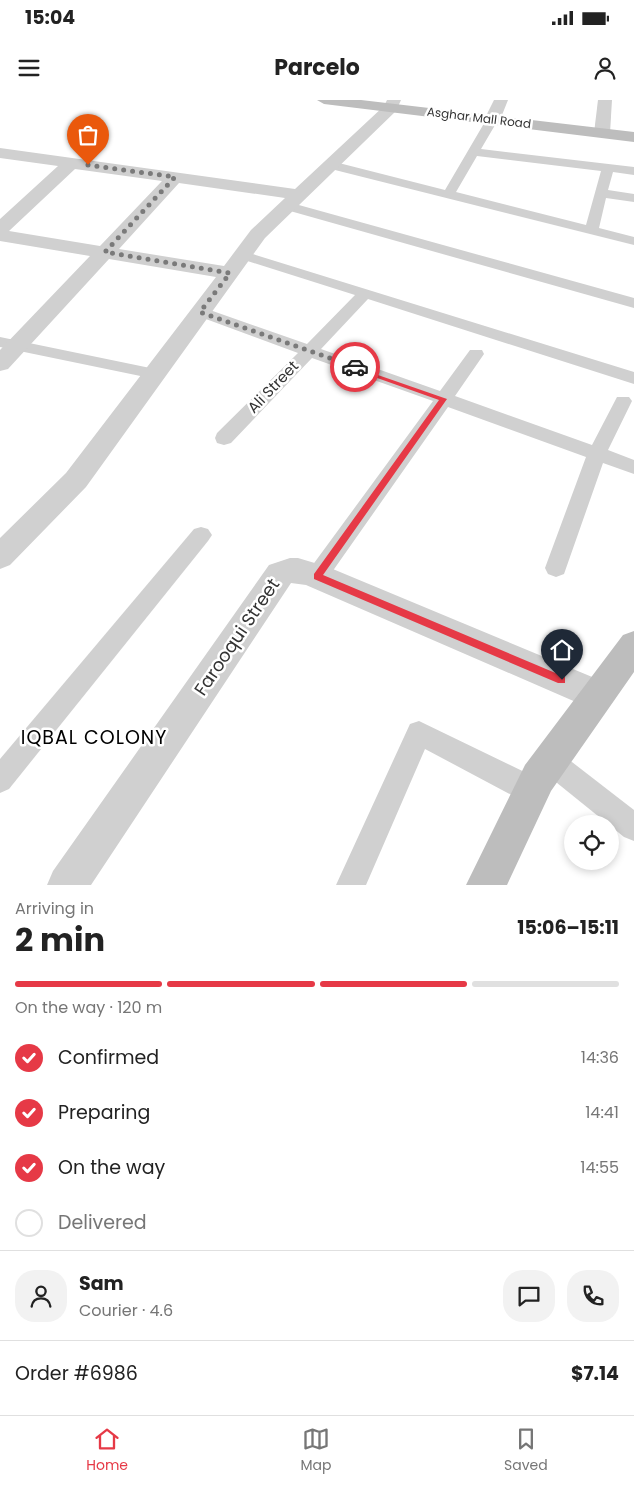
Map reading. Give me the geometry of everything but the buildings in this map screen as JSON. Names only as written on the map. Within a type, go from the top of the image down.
[{"type":"main road","name":"Asghar Mall Road","points":[[324,100],[393,104],[492,120],[634,137]]},
{"type":"main road","points":[[486,885],[531,790],[597,694],[634,645]]},
{"type":"street","points":[[492,120],[501,100]]},
{"type":"street","points":[[602,133],[605,100]]},
{"type":"street","points":[[3,550],[76,480],[258,234],[393,104]]},
{"type":"street","points":[[0,153],[175,177],[293,200]]},
{"type":"street","points":[[0,229],[70,163]]},
{"type":"street","points":[[0,364],[9,344],[105,252],[175,177]]},
{"type":"street","points":[[0,235],[105,252],[236,264]]},
{"type":"street","name":"Farooqui Street","points":[[67,885],[280,574],[290,569],[300,569],[597,694]]},
{"type":"lane","points":[[448,195],[492,120]]},
{"type":"lane","points":[[474,152],[634,171]]},
{"type":"lane","points":[[330,165],[634,242]]},
{"type":"lane","points":[[591,231],[608,168]]},
{"type":"lane","points":[[601,193],[634,198]]},
{"type":"lane","points":[[293,200],[634,303]]},
{"type":"lane","points":[[236,264],[365,294],[634,378]]},
{"type":"lane","name":"Ali Street","points":[[224,438],[365,294]]},
{"type":"lane","points":[[200,312],[634,467]]},
{"type":"lane","points":[[9,344],[155,374]]},
{"type":"lane","points":[[317,576],[476,354]]},
{"type":"lane","points":[[556,568],[597,454],[623,401]]},
{"type":"lane","points":[[0,780],[201,535]]},
{"type":"lane","points":[[351,885],[420,733],[531,790]]},
{"type":"lane","points":[[550,761],[634,827]]},
{"type":"way so far","points":[[88,165],[175,177],[105,252],[230,273],[200,312],[355,367]]},
{"type":"district","name":"IQBAL COLONY","points":[[94,737]]},
{"type":"route","points":[[355,367],[443,399],[317,576],[562,680]]}]
